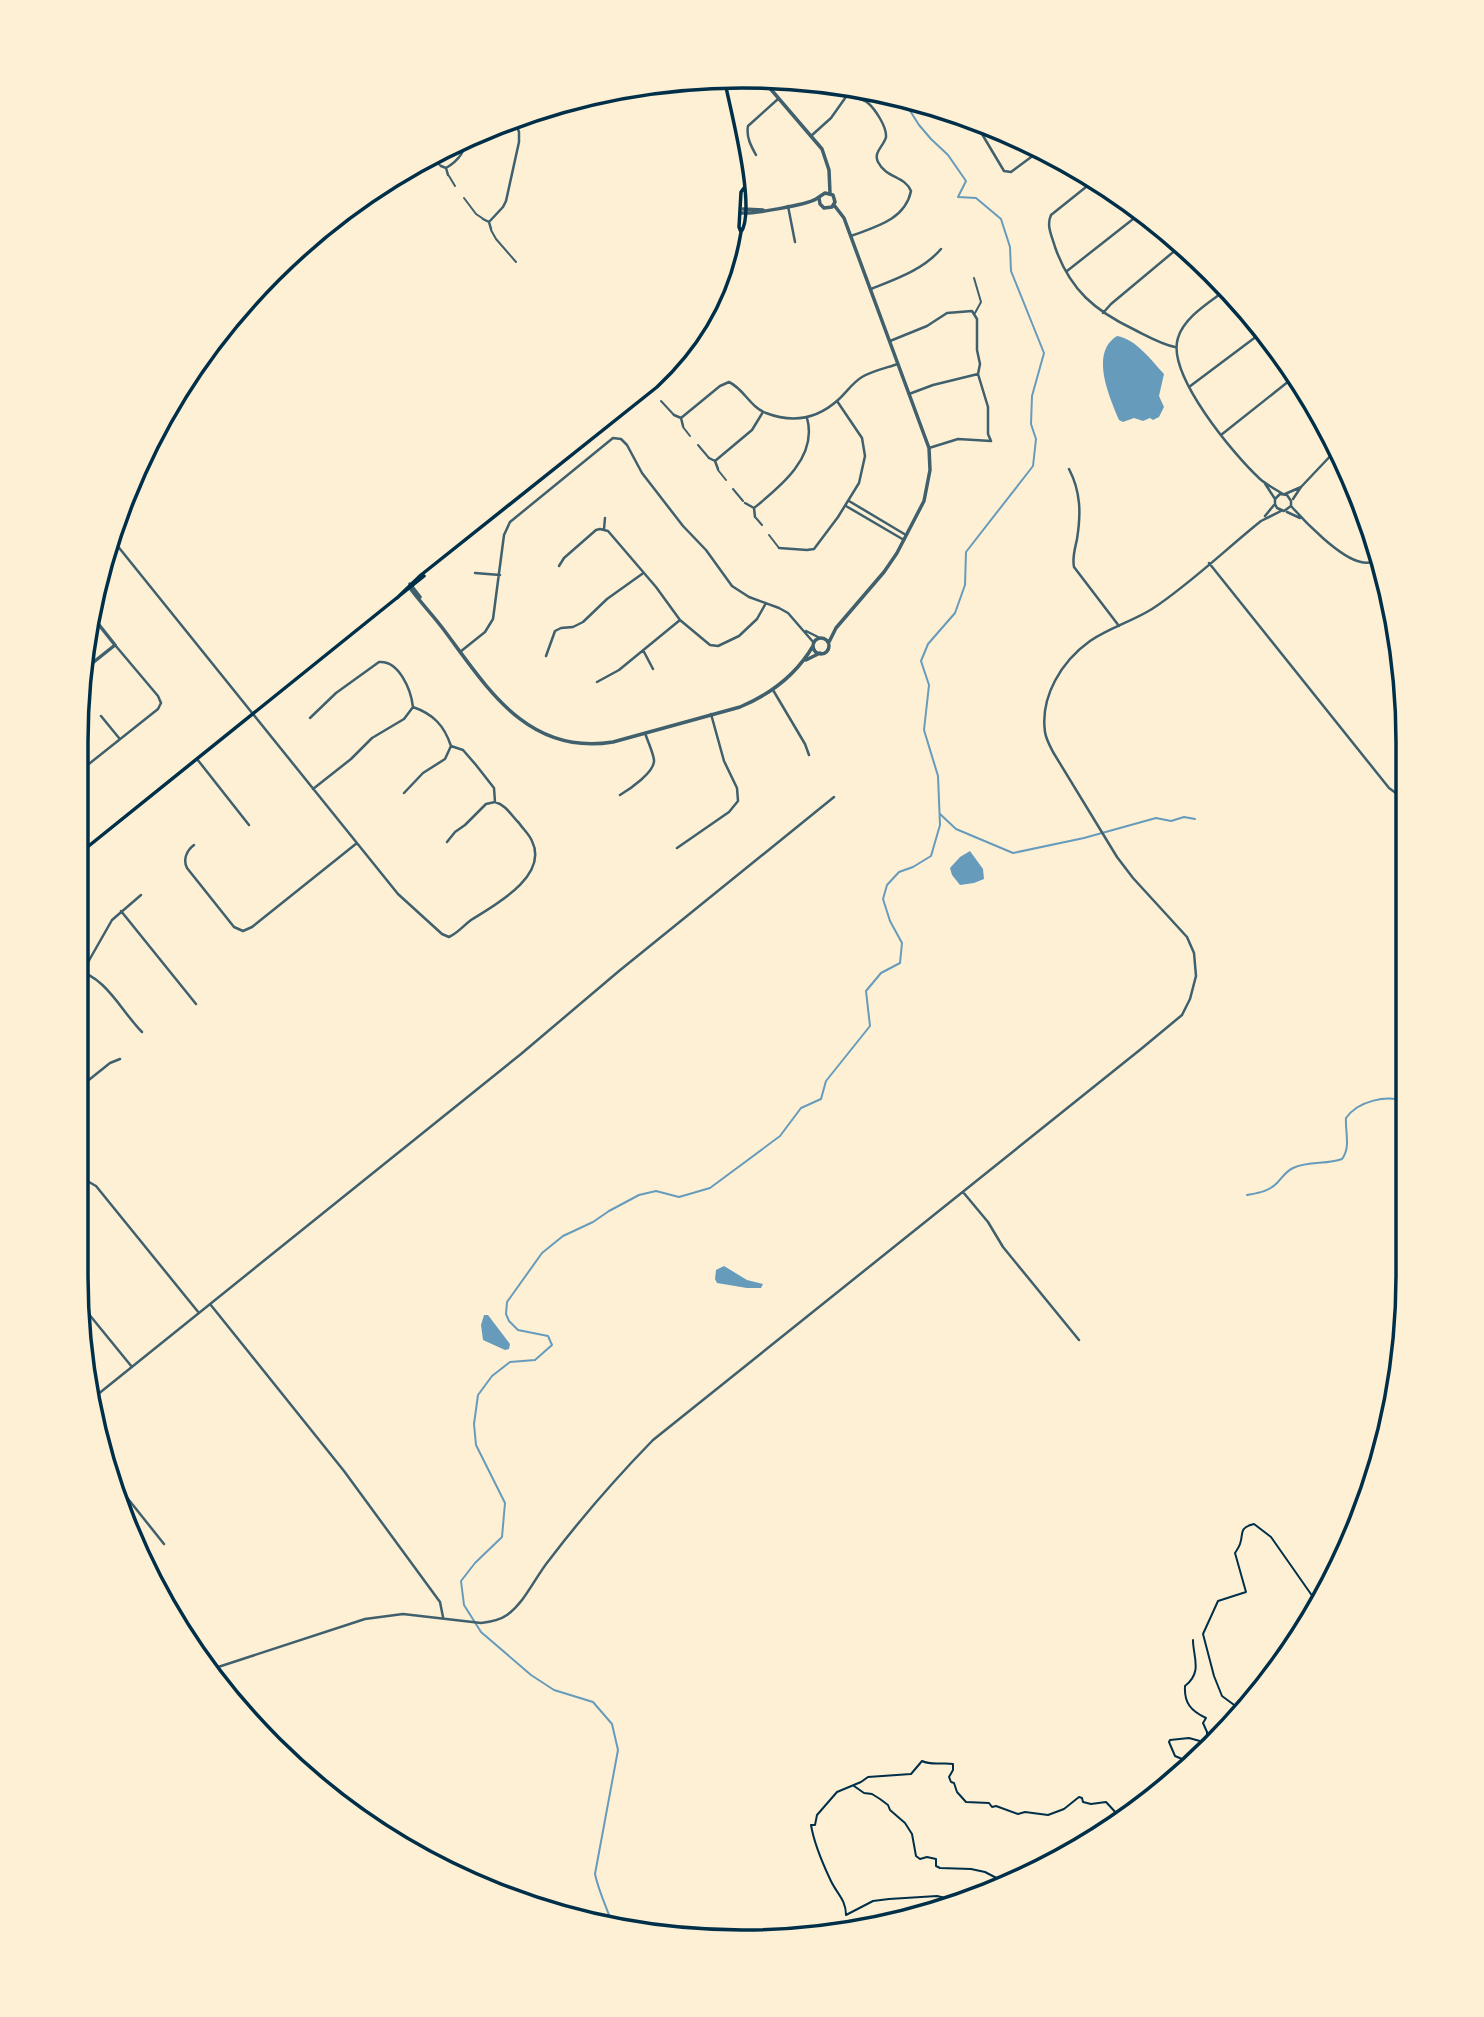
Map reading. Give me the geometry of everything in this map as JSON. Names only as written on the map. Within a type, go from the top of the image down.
[{"type":"main road","points":[[88,847],[657,387],[683,361],[706,328],[724,295],[741,232],[741,192],[744,188],[740,155],[725,88]]},
{"type":"street","points":[[743,211],[764,211],[819,200],[828,193],[829,170],[822,149],[770,89]]},
{"type":"street","points":[[811,136],[831,118],[846,96]]},
{"type":"street","points":[[850,236],[882,225],[893,218],[906,204],[911,191],[907,184],[889,175],[878,162],[877,155],[886,137],[883,125],[867,102],[857,98]]},
{"type":"street","points":[[756,155],[747,132],[748,126],[778,99]]},
{"type":"street","points":[[489,222],[506,201],[519,142],[517,127]]},
{"type":"street","points":[[981,133],[1007,173],[1033,156]]},
{"type":"street","points":[[446,168],[464,150]]},
{"type":"street","points":[[441,166],[446,168]]},
{"type":"street","points":[[446,168],[448,175]]},
{"type":"street","points":[[1087,186],[1051,215],[1048,221],[1066,272],[1082,294],[1103,313],[1175,347]]},
{"type":"street","points":[[828,193],[835,198],[832,207]]},
{"type":"street","points":[[410,586],[492,694],[543,734],[570,743],[613,742],[740,707],[772,690],[804,661],[828,650],[836,628],[884,572],[905,537],[924,501],[930,470],[929,448],[842,215],[832,207],[824,208],[819,200]]},
{"type":"street","points":[[788,206],[795,242]]},
{"type":"street","points":[[1066,272],[1134,218]]},
{"type":"street","points":[[483,219],[489,222],[491,229]]},
{"type":"street","points":[[870,290],[908,274],[929,261],[941,249]]},
{"type":"street","points":[[1103,313],[1175,251]]},
{"type":"street","points":[[1220,295],[1189,320],[1180,332],[1175,347],[1178,364],[1189,387],[1221,435],[1262,480],[1277,508],[1303,519]]},
{"type":"street","points":[[890,341],[928,326],[947,313],[967,311],[975,314],[977,318],[980,364],[978,374],[988,407],[988,434],[991,441],[964,438],[929,448]]},
{"type":"street","points":[[1189,387],[1256,337]]},
{"type":"street","points":[[681,418],[720,386],[729,383],[737,387],[762,412],[782,418],[807,418],[837,401],[861,377],[898,364]]},
{"type":"street","points":[[909,394],[978,374]]},
{"type":"street","points":[[1221,435],[1288,382]]},
{"type":"street","points":[[779,548],[814,549],[846,506],[863,475],[865,447],[858,430],[837,401]]},
{"type":"street","points":[[715,461],[752,430],[762,412]]},
{"type":"street","points":[[674,415],[681,418]]},
{"type":"street","points":[[681,418],[683,426]]},
{"type":"street","points":[[754,508],[781,486],[799,463],[807,439],[807,418]]},
{"type":"street","points":[[460,652],[490,626],[495,611],[504,535],[510,522],[586,462],[608,441],[617,438],[624,441],[642,473],[732,586],[749,597],[789,613],[814,644],[816,652],[820,653]]},
{"type":"street","points":[[219,1667],[365,1619],[403,1614],[481,1623],[506,1616],[520,1603],[547,1562],[615,1478],[653,1440],[1182,1015],[1190,999],[1196,976],[1194,953],[1187,937],[1117,858],[1053,752],[1045,735],[1047,699],[1055,680],[1091,640],[1152,608],[1264,519],[1288,509],[1301,487],[1330,456]]},
{"type":"street","points":[[709,458],[715,461],[718,469]]},
{"type":"street","points":[[1069,469],[1076,483],[1079,501],[1074,567],[1119,627]]},
{"type":"street","points":[[1262,480],[1289,496],[1303,519],[1344,555],[1359,562],[1371,562]]},
{"type":"street","points":[[1264,519],[1275,501],[1301,487]]},
{"type":"street","points":[[849,501],[905,537]]},
{"type":"street","points":[[745,503],[754,508]]},
{"type":"street","points":[[846,506],[905,537]]},
{"type":"street","points":[[754,508],[755,517]]},
{"type":"street","points":[[604,529],[605,519]]},
{"type":"street","points":[[559,566],[596,530],[604,529],[612,534],[680,620],[710,645],[718,646],[732,641],[745,632],[766,603]]},
{"type":"street","points":[[118,546],[402,898],[442,934],[453,936],[514,890],[533,866],[535,849],[529,835],[506,808],[495,802],[486,804],[447,842]]},
{"type":"street","points":[[1209,563],[1389,789],[1396,794]]},
{"type":"street","points":[[475,573],[500,575]]},
{"type":"street","points":[[546,656],[555,631],[583,622],[607,599],[643,573]]},
{"type":"street","points":[[597,682],[613,674],[680,620]]},
{"type":"street","points":[[88,764],[158,709],[161,703],[98,624]]},
{"type":"street","points":[[804,661],[814,644],[836,628]]},
{"type":"street","points":[[803,629],[829,642]]},
{"type":"street","points":[[92,663],[115,645]]},
{"type":"street","points":[[643,650],[653,669]]},
{"type":"street","points":[[310,718],[343,687],[374,664],[384,661],[391,664],[408,685],[412,696],[412,707],[404,719],[372,738],[351,759],[313,789]]},
{"type":"street","points":[[772,690],[806,744],[809,755]]},
{"type":"street","points":[[412,707],[434,717],[451,746],[463,750],[494,789],[495,802]]},
{"type":"street","points":[[677,848],[729,812],[738,801],[737,788],[724,761],[711,715]]},
{"type":"street","points":[[102,716],[120,739]]},
{"type":"street","points":[[620,795],[648,774],[653,767],[654,759],[645,733]]},
{"type":"street","points":[[404,793],[423,773],[445,759],[451,746]]},
{"type":"street","points":[[197,759],[249,825]]},
{"type":"street","points":[[99,1394],[522,1054],[619,971],[834,797]]},
{"type":"street","points":[[194,845],[188,850],[185,861],[187,868],[234,927],[243,931],[252,927],[356,843]]},
{"type":"street","points":[[88,962],[112,920],[141,895]]},
{"type":"street","points":[[121,911],[196,1004]]},
{"type":"street","points":[[88,974],[102,984],[142,1032]]},
{"type":"street","points":[[88,1080],[110,1063],[120,1059]]},
{"type":"street","points":[[88,1183],[96,1186],[199,1313]]},
{"type":"street","points":[[963,1192],[988,1222],[1003,1247],[1079,1340]]},
{"type":"street","points":[[210,1304],[344,1471],[440,1602],[443,1617]]},
{"type":"street","points":[[89,1313],[132,1367]]},
{"type":"street","points":[[126,1497],[164,1544]]},
{"type":"lane","points":[[437,163],[441,166]]},
{"type":"lane","points":[[448,175],[455,186]]},
{"type":"lane","points":[[464,198],[483,219]]},
{"type":"lane","points":[[491,229],[516,262]]},
{"type":"lane","points":[[974,278],[981,302],[975,314]]},
{"type":"lane","points":[[661,401],[674,415]]},
{"type":"lane","points":[[683,426],[690,436]]},
{"type":"lane","points":[[698,445],[709,458]]},
{"type":"lane","points":[[718,469],[726,480]]},
{"type":"lane","points":[[733,489],[745,503]]},
{"type":"lane","points":[[755,517],[762,525]]},
{"type":"lane","points":[[769,535],[779,548]]},
{"type":"path","points":[[1235,1706],[1222,1696],[1203,1634],[1218,1601],[1246,1592],[1235,1553],[1241,1543],[1241,1532],[1254,1524],[1271,1538],[1312,1596]]},
{"type":"path","points":[[1194,1640],[1197,1664],[1190,1682],[1185,1686],[1184,1696],[1189,1708],[1206,1718],[1203,1723],[1207,1736]]},
{"type":"path","points":[[1182,1759],[1175,1756],[1169,1742],[1189,1738],[1201,1741]]},
{"type":"path","points":[[943,1898],[873,1901],[846,1915],[844,1900],[829,1877],[816,1848],[811,1826],[815,1825],[817,1815],[837,1791],[868,1777],[911,1774],[922,1761],[929,1764],[954,1764],[949,1777],[966,1802],[989,1803],[992,1807],[1018,1814],[1025,1812],[1048,1815],[1064,1809],[1079,1797],[1083,1802],[1091,1804],[1106,1802],[1115,1812]]},
{"type":"path","points":[[853,1786],[888,1805],[912,1834],[916,1856],[920,1859],[936,1859],[936,1866],[940,1868],[971,1869],[997,1878]]},
{"type":"water","points":[[1117,336],[1131,341],[1164,374],[1159,396],[1164,407],[1159,417],[1153,420],[1119,420],[1107,388],[1103,364],[1104,353]]},
{"type":"water","points":[[970,851],[983,869],[984,879],[960,885],[950,868]]},
{"type":"water","points":[[724,1266],[747,1280],[763,1284],[761,1288],[717,1283],[716,1270]]},
{"type":"water","points":[[484,1315],[488,1315],[510,1344],[509,1349],[505,1350],[483,1340],[481,1325]]},
{"type":"waterway","points":[[609,1916],[595,1874],[618,1750],[612,1724],[593,1702],[554,1690],[531,1675],[481,1632],[464,1605],[461,1581],[502,1537],[505,1503],[476,1445],[474,1424],[478,1395],[492,1376],[510,1362],[535,1360],[552,1345],[548,1336],[518,1330],[506,1314],[507,1302],[542,1253],[563,1236],[639,1195],[656,1191],[679,1197],[710,1188],[780,1136],[801,1108],[821,1099],[826,1081],[870,1026],[866,991],[881,973],[900,963],[902,943],[890,921],[883,899],[887,885],[899,872],[931,856],[940,825],[938,776],[924,730],[929,685],[921,661],[928,644],[955,613],[965,585],[966,552],[1033,466],[1036,439],[1031,424],[1032,396],[1044,353],[1011,271],[1010,247],[1001,219],[976,198],[958,197],[966,181],[909,110]]},
{"type":"waterway","points":[[940,814],[956,829],[1013,853],[1084,838],[1156,818],[1171,821],[1184,817],[1195,819]]},
{"type":"waterway","points":[[1247,1195],[1263,1192],[1277,1183],[1288,1171],[1299,1166],[1342,1159],[1347,1144],[1346,1118],[1351,1112],[1365,1103],[1382,1099],[1396,1100]]}]
